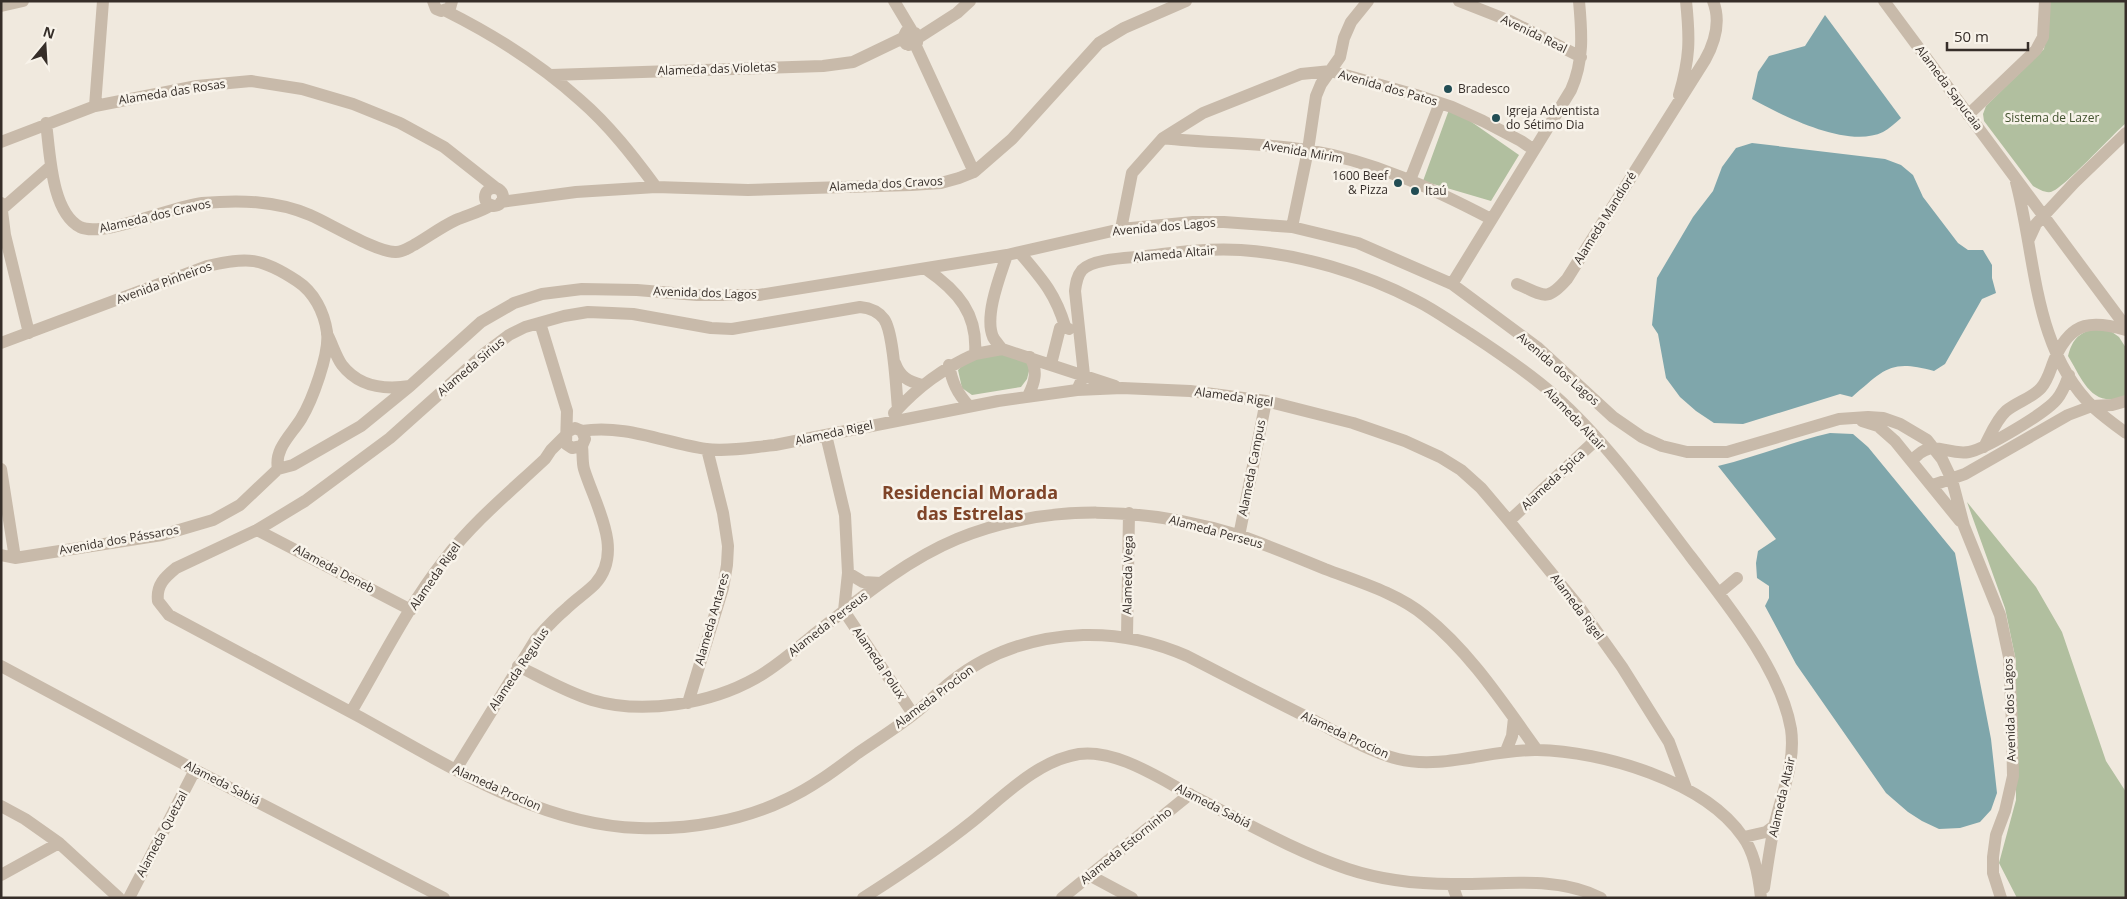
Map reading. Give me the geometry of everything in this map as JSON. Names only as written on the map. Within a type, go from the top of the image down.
[{"type":"street","points":[[1,6],[23,1]]},
{"type":"street","points":[[94,106],[103,1]]},
{"type":"street","points":[[894,1],[916,57],[922,62],[974,172]]},
{"type":"street","name":"Alameda das Violetas","points":[[551,75],[823,66],[853,62],[910,39],[930,24],[940,22],[957,13],[970,1]]},
{"type":"street","name":"Alameda dos Cravos","points":[[46,123],[60,205],[67,216],[78,226],[88,230],[110,227],[198,204],[238,200],[274,204],[308,214],[377,248],[398,252],[473,212],[479,202],[494,196],[520,199],[576,192],[656,187],[748,190],[941,183],[974,172],[1012,139],[1100,43],[1118,32],[1186,1]]},
{"type":"street","points":[[1292,227],[1308,150],[1316,96],[1321,84],[1340,57],[1344,38],[1351,22],[1368,1]]},
{"type":"street","name":"Avenida Real","points":[[1459,1],[1510,21],[1581,58]]},
{"type":"street","points":[[1452,284],[1571,90],[1578,75],[1582,40],[1579,1]]},
{"type":"street","name":"Alameda Mandioré","points":[[1676,107],[1689,56],[1690,38],[1686,1]]},
{"type":"street","name":"Alameda Mandioré","points":[[1517,284],[1545,295],[1555,293],[1567,279],[1705,60],[1716,34],[1717,20],[1713,1]]},
{"type":"street","name":"Alameda Sapucaia","points":[[1884,1],[2126,328]]},
{"type":"street","points":[[1968,115],[2036,50],[2043,36],[2045,1]]},
{"type":"street","points":[[430,3],[441,11],[450,5],[461,19],[496,37],[551,75],[582,101],[612,133],[656,187]]},
{"type":"street","points":[[1689,56],[1697,60],[1705,60]]},
{"type":"street","name":"Avenida dos Patos","points":[[1121,229],[1132,173],[1163,138],[1204,113],[1291,77],[1331,71],[1440,103],[1483,121],[1534,150]]},
{"type":"street","name":"Alameda das Rosas","points":[[1,142],[94,106],[197,86],[251,81],[302,89],[353,104],[400,123],[444,147],[478,174],[481,184],[494,196]]},
{"type":"street","points":[[1410,180],[1440,103]]},
{"type":"street","points":[[2029,239],[2036,224],[2044,215],[2126,133]]},
{"type":"street","name":"Avenida Mirim","points":[[1163,138],[1190,142],[1251,143],[1308,150],[1365,164],[1445,195],[1491,219]]},
{"type":"street","points":[[2,209],[52,166]]},
{"type":"street","points":[[2014,175],[2029,239],[2038,298],[2046,327],[2057,354],[2069,375],[2092,406],[2126,433]]},
{"type":"street","points":[[1,203],[5,234],[29,333]]},
{"type":"street","name":"Avenida dos Lagos","points":[[410,386],[481,322],[514,303],[542,294],[582,289],[637,290],[712,295],[759,295],[1020,253],[1121,229],[1193,222],[1224,222],[1292,227],[1358,243],[1452,284],[1537,348],[1613,417],[1642,437],[1662,446],[1686,452],[1708,454],[1727,452],[1839,419],[1883,418],[1900,424],[1921,436],[1934,448],[1952,480],[1964,526],[2000,615],[2009,657],[2012,776],[2010,793],[1996,835],[1993,857],[1993,873],[2002,898]]},
{"type":"street","name":"Alameda Altair","points":[[1084,375],[1075,291],[1076,279],[1081,271],[1087,266],[1110,260],[1199,250],[1241,250],[1283,255],[1341,270],[1379,283],[1417,301],[1508,359],[1555,396],[1597,439],[1654,509],[1718,593],[1770,671],[1786,711],[1791,731],[1792,753],[1774,826],[1761,898]]},
{"type":"street","points":[[1020,253],[1048,287],[1059,305],[1065,326],[1080,336]]},
{"type":"street","points":[[1002,349],[992,336],[991,319],[993,301],[1007,255]]},
{"type":"street","name":"Avenida Pinheiros","points":[[1,343],[207,266],[237,259],[263,262],[282,271],[306,287],[320,308],[327,334],[342,365],[359,379],[381,388],[395,389],[410,386]]},
{"type":"street","points":[[926,269],[946,283],[973,321],[976,334],[975,354]]},
{"type":"street","name":"Alameda Sirius","points":[[158,588],[166,576],[176,568],[257,530],[305,501],[390,438],[485,353],[509,335],[540,323],[588,312],[612,312],[711,328],[732,329],[860,307],[870,308],[884,319],[887,325],[893,359]]},
{"type":"street","name":"Alameda Regulus","points":[[456,769],[518,666],[550,624],[594,584],[602,574],[607,563],[609,549],[605,533],[540,323]]},
{"type":"street","points":[[1988,444],[2006,411],[2036,393],[2044,385],[2057,354],[2065,341],[2084,326],[2105,323],[2126,328]]},
{"type":"street","points":[[1051,364],[1060,328],[1065,326]]},
{"type":"street","name":"Avenida Pinheiros","points":[[278,469],[276,455],[302,418],[317,385],[323,364],[327,334]]},
{"type":"street","points":[[886,422],[922,385],[950,365],[975,354],[1002,349],[1122,388]]},
{"type":"street","points":[[1028,396],[1036,376],[1030,357]]},
{"type":"street","points":[[893,359],[898,371],[906,379],[922,385]]},
{"type":"street","points":[[893,359],[901,405],[915,416]]},
{"type":"street","points":[[950,365],[954,385],[959,395],[969,406]]},
{"type":"street","points":[[1077,390],[1084,375]]},
{"type":"street","points":[[1912,461],[1924,449],[1934,448],[1966,452],[1988,444],[2046,410],[2058,399],[2069,375]]},
{"type":"street","name":"Avenida dos Pássaros","points":[[1,555],[14,558],[162,535],[213,520],[240,505],[278,469],[293,465],[336,441],[382,410],[410,386]]},
{"type":"street","name":"Alameda Rigel","points":[[351,712],[423,589],[460,541],[545,459],[555,445],[610,431],[637,432],[707,449],[775,445],[915,416],[1028,396],[1077,390],[1122,388],[1190,391],[1266,401],[1353,423],[1405,441],[1440,457],[1461,470],[1481,488],[1510,521],[1580,608],[1622,667],[1669,742],[1686,788]]},
{"type":"street","name":"Alameda Campus","points":[[1239,536],[1266,401]]},
{"type":"street","points":[[1933,486],[1952,480],[2054,422],[2092,406],[2112,405],[2126,401]]},
{"type":"street","points":[[2046,410],[2049,419],[2054,422]]},
{"type":"street","name":"Avenida dos Lagos","points":[[1853,418],[1878,426],[1887,432],[1964,526]]},
{"type":"street","points":[[826,434],[846,514],[848,573],[844,611]]},
{"type":"street","name":"Alameda Spica","points":[[1510,521],[1597,439]]},
{"type":"street","points":[[1988,444],[1999,447],[2001,453]]},
{"type":"street","name":"Alameda Antares","points":[[688,702],[723,588],[727,565],[728,546],[723,513],[707,449]]},
{"type":"street","points":[[1,469],[14,558]]},
{"type":"street","name":"Alameda Perseus","points":[[518,666],[571,692],[612,704],[632,707],[671,706],[688,702],[732,690],[756,678],[777,665],[881,583],[927,554],[956,540],[1020,519],[1058,514],[1129,513],[1195,524],[1239,536],[1383,591],[1407,603],[1445,634],[1472,662],[1537,750]]},
{"type":"street","name":"Alameda Vega","points":[[1127,636],[1129,513]]},
{"type":"street","name":"Alameda Deneb","points":[[257,530],[411,610]]},
{"type":"street","points":[[848,573],[863,582],[881,583]]},
{"type":"street","points":[[1718,593],[1737,578]]},
{"type":"street","name":"Alameda Procion","points":[[158,588],[158,601],[169,615],[456,769],[529,804],[576,819],[607,825],[638,828],[682,827],[748,814],[786,800],[816,784],[914,714],[954,679],[992,656],[1020,644],[1064,636],[1103,634],[1127,636],[1166,647],[1348,738],[1396,758],[1428,762],[1506,751],[1537,750],[1605,760],[1669,780],[1686,788],[1717,808],[1744,837],[1759,879],[1761,898]]},
{"type":"street","name":"Alameda Polux","points":[[844,611],[914,714]]},
{"type":"street","name":"Alameda Sabiá","points":[[1,666],[195,770],[438,896]]},
{"type":"street","name":"Alameda Antares","points":[[698,672],[703,684],[718,694]]},
{"type":"street","points":[[1506,751],[1512,736],[1514,718]]},
{"type":"street","name":"Alameda Sabiá","points":[[863,898],[908,870],[1018,783],[1066,757],[1080,754],[1100,754],[1117,759],[1156,776],[1311,855],[1349,869],[1382,878],[1452,884],[1530,883],[1563,885],[1586,890],[1601,898]]},
{"type":"street","name":"Alameda Quetzal","points":[[129,898],[195,770]]},
{"type":"street","name":"Alameda Estorninho","points":[[1062,898],[1190,794]]},
{"type":"street","points":[[1,806],[25,818],[59,843],[119,898]]},
{"type":"street","points":[[1744,837],[1766,832],[1774,826]]},
{"type":"street","points":[[1,875],[59,843]]},
{"type":"street","points":[[1089,875],[1132,898]]},
{"type":"street","points":[[1452,884],[1457,898]]},
{"type":"green space","name":"Sistema de Lazer","points":[[2050,1],[2126,1],[2126,123],[2066,182],[2049,192],[2033,186],[1984,121],[1983,114],[1986,106],[2044,49]]},
{"type":"green space","points":[[1450,107],[1519,155],[1491,201],[1423,181]]},
{"type":"green space","points":[[2105,327],[2119,337],[2126,348],[2126,395],[2121,398],[2106,399],[2098,397],[2086,386],[2068,356],[2073,342],[2081,334]]},
{"type":"green space","points":[[989,354],[1009,354],[1025,359],[1030,367],[1027,379],[1021,387],[972,395],[962,388],[958,370],[967,361]]},
{"type":"green space","points":[[1967,502],[2036,587],[2062,632],[2106,761],[2126,792],[2126,898],[2017,898],[1999,863],[2016,800],[2016,661],[2005,608]]},
{"type":"water","points":[[1825,15],[1901,118],[1883,132],[1869,136],[1834,134],[1781,114],[1752,99],[1758,72],[1769,56],[1805,46]]},
{"type":"water","points":[[1752,143],[1885,159],[1901,165],[1913,175],[1923,197],[1958,243],[1968,250],[1983,250],[1992,265],[1992,278],[1996,293],[1982,299],[1945,364],[1934,371],[1907,366],[1889,369],[1873,379],[1852,397],[1840,394],[1743,424],[1714,423],[1680,397],[1666,378],[1658,334],[1652,325],[1657,278],[1693,217],[1713,191],[1722,167],[1736,148]]},
{"type":"water","points":[[1830,433],[1853,434],[1868,447],[1955,553],[1991,739],[1997,793],[1991,810],[1980,822],[1960,828],[1939,829],[1908,812],[1886,793],[1796,664],[1765,606],[1769,598],[1769,586],[1757,578],[1756,563],[1758,551],[1776,539],[1718,466]]},
{"type":"place","name":"Bradesco","points":[[1448,89]]},
{"type":"place","name":"Igreja Adventista do Sétimo Dia","points":[[1496,118]]},
{"type":"place","name":"1600 Beef & Pizza","points":[[1398,183]]},
{"type":"place","name":"Itaú","points":[[1415,191]]},
{"type":"district","name":"Residencial Morada das Estrelas","points":[[970,503]]}]
